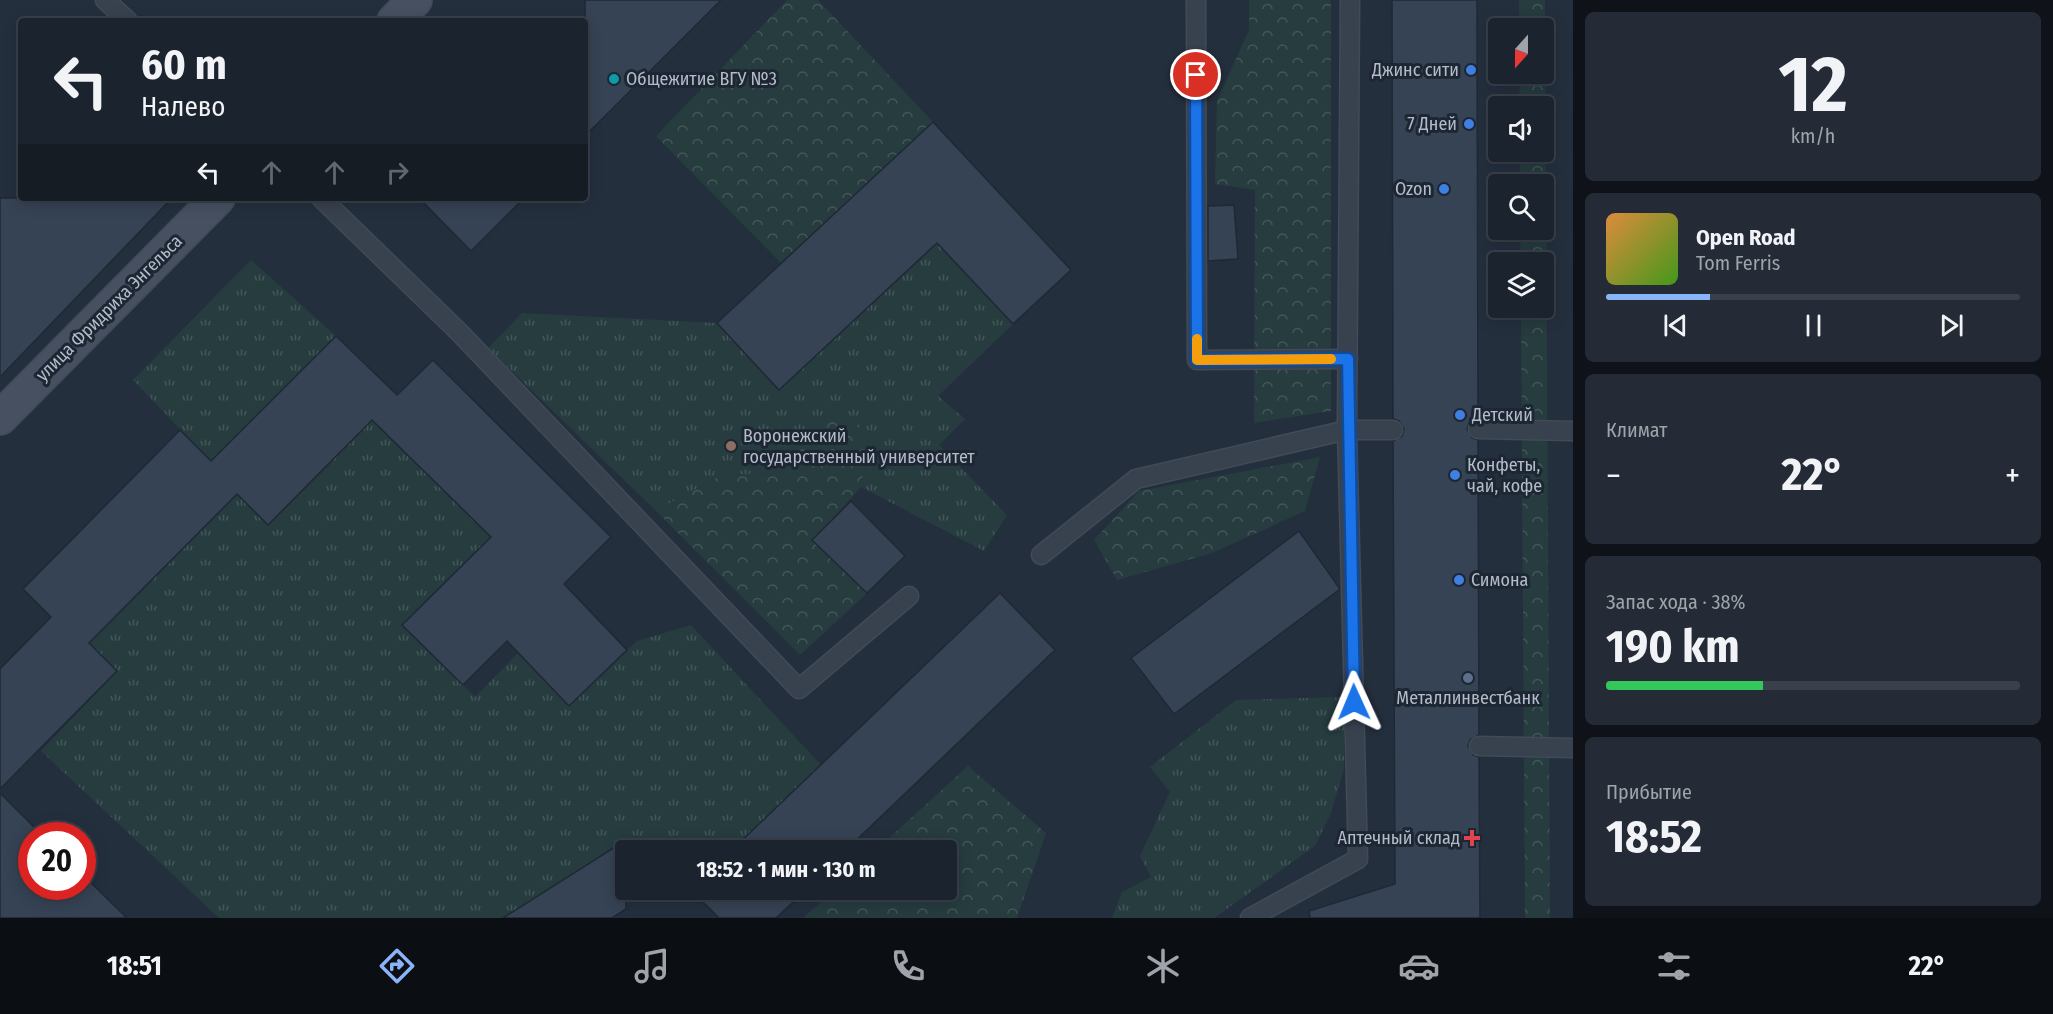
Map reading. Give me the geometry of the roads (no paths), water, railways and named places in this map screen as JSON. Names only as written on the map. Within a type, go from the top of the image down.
[{"type":"street","points":[[397,18],[415,0]]},
{"type":"street","name":"улица Фридриха Энгельса","points":[[0,418],[216,201]]},
{"type":"lane","points":[[105,0],[125,18]]},
{"type":"lane","points":[[1196,0],[1197,360],[1348,359]]},
{"type":"lane","points":[[1251,918],[1358,859],[1347,430],[1350,0]]},
{"type":"lane","points":[[324,201],[460,333],[799,688],[909,596]]},
{"type":"lane","points":[[1478,429],[1573,431]]},
{"type":"lane","points":[[1041,555],[1136,479],[1347,430],[1393,430]]},
{"type":"lane","points":[[1479,746],[1573,748]]},
{"type":"place","name":"Джинс сити","points":[[1471,70]]},
{"type":"place","name":"Общежитие ВГУ №3","points":[[614,79]]},
{"type":"place","name":"7 Дней","points":[[1469,124]]},
{"type":"place","name":"Ozon","points":[[1444,189]]},
{"type":"place","name":"Детский","points":[[1460,415]]},
{"type":"place","name":"Воронежский государственный университет","points":[[731,446]]},
{"type":"place","name":"Конфеты, чай, кофе","points":[[1455,475]]},
{"type":"place","name":"Симона","points":[[1459,580]]},
{"type":"place","name":"Металлинвестбанк","points":[[1468,678]]},
{"type":"place","name":"Аптечный склад","points":[[1472,838]]}]
